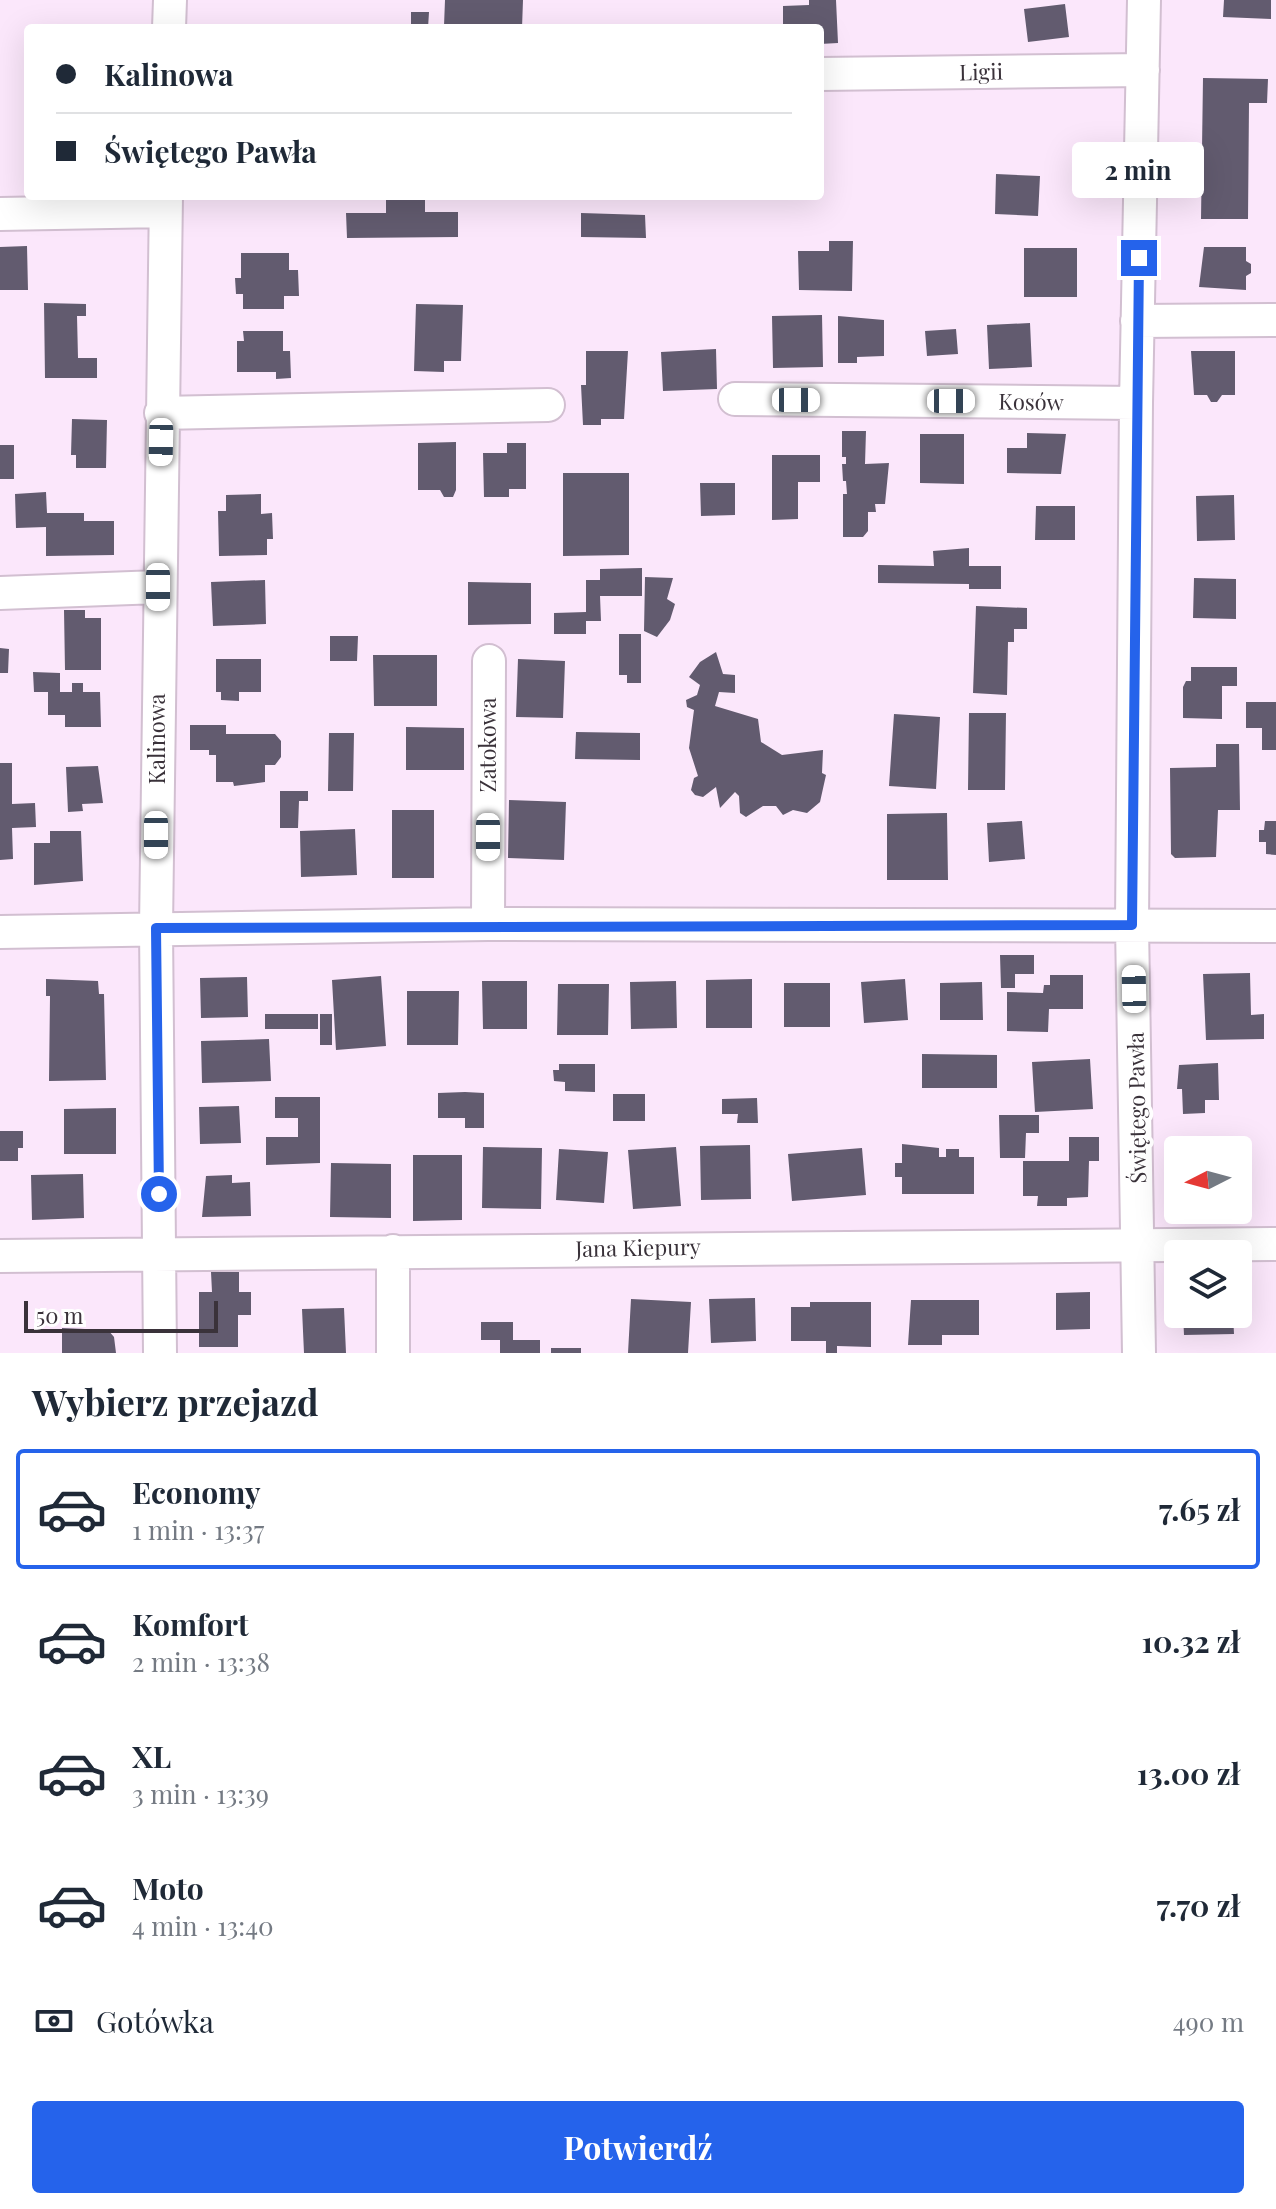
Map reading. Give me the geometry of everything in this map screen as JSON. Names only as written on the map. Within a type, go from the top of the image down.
[{"type":"street","points":[[169,24],[170,0]]},
{"type":"street","name":"Świętego Pawła","points":[[1139,1353],[1140,1243],[1132,925],[1137,321],[1144,0]]},
{"type":"street","name":"Ligii","points":[[824,74],[1143,70]]},
{"type":"street","points":[[0,214],[166,204]]},
{"type":"street","name":"Kalinowa","points":[[160,1353],[156,928],[158,587],[166,204]]},
{"type":"street","points":[[1137,321],[1276,320]]},
{"type":"street","name":"Kosów","points":[[735,399],[1136,403]]},
{"type":"street","points":[[161,413],[548,405]]},
{"type":"street","points":[[0,593],[158,587]]},
{"type":"street","name":"Zatokowa","points":[[488,924],[489,661]]},
{"type":"street","points":[[0,932],[488,924],[1276,926]]},
{"type":"street","name":"Jana Kiepury","points":[[0,1256],[1276,1244]]},
{"type":"street","points":[[393,1251],[393,1353]]},
{"type":"building","points":[[445,0],[523,0],[522,24],[444,24]]},
{"type":"building","points":[[809,0],[836,0],[838,43],[824,44],[824,24],[783,24],[783,6],[809,5]]},
{"type":"building","points":[[1224,0],[1271,0],[1271,19],[1223,17]]},
{"type":"building","points":[[1065,4],[1069,37],[1028,42],[1024,9]]},
{"type":"building","points":[[411,12],[429,12],[428,24],[411,24]]},
{"type":"building","points":[[1203,78],[1268,79],[1267,103],[1249,103],[1248,219],[1201,219]]},
{"type":"building","points":[[996,174],[1040,176],[1038,216],[995,214]]},
{"type":"building","points":[[386,200],[425,200],[425,212],[458,212],[458,237],[347,238],[346,213],[386,213]]},
{"type":"building","points":[[581,213],[645,215],[646,238],[581,237]]},
{"type":"building","points":[[829,241],[853,241],[852,291],[799,290],[798,251],[829,251]]},
{"type":"building","points":[[27,246],[28,290],[0,290],[0,247]]},
{"type":"building","points":[[1204,247],[1246,247],[1246,261],[1251,264],[1251,273],[1246,276],[1246,290],[1199,287]]},
{"type":"building","points":[[1024,248],[1077,248],[1077,297],[1024,297]]},
{"type":"building","points":[[241,253],[289,253],[289,270],[298,270],[299,296],[284,296],[284,309],[243,309],[243,294],[236,294],[235,278],[241,278]]},
{"type":"building","points":[[44,303],[86,304],[86,316],[77,316],[78,358],[97,358],[97,378],[45,378]]},
{"type":"building","points":[[416,304],[463,305],[461,361],[444,361],[444,372],[414,371]]},
{"type":"building","points":[[822,315],[823,367],[773,368],[772,316]]},
{"type":"building","points":[[838,316],[884,320],[884,356],[857,357],[857,363],[838,363]]},
{"type":"building","points":[[1030,323],[1032,367],[989,369],[987,325]]},
{"type":"building","points":[[956,329],[958,354],[927,356],[925,331]]},
{"type":"building","points":[[243,331],[283,331],[283,351],[290,351],[291,378],[276,379],[276,372],[237,372],[237,341],[244,341]]},
{"type":"building","points":[[716,349],[717,389],[663,391],[661,352]]},
{"type":"building","points":[[586,351],[628,351],[624,419],[601,419],[601,425],[583,425],[581,385],[586,385]]},
{"type":"building","points":[[1191,351],[1235,351],[1235,395],[1222,395],[1217,402],[1211,402],[1207,395],[1194,395]]},
{"type":"building","points":[[72,419],[107,420],[106,468],[76,468],[76,455],[71,455]]},
{"type":"building","points":[[842,431],[866,431],[865,464],[889,463],[885,504],[875,504],[876,512],[868,512],[868,531],[863,537],[843,537],[843,494],[847,494],[846,481],[843,481],[842,464],[846,464],[846,457],[842,457]]},
{"type":"building","points":[[1027,433],[1066,434],[1061,474],[1007,473],[1007,448],[1027,448]]},
{"type":"building","points":[[920,434],[964,434],[964,484],[920,483]]},
{"type":"building","points":[[456,442],[456,490],[453,497],[444,497],[440,490],[418,490],[418,443]]},
{"type":"building","points":[[507,443],[526,443],[526,489],[509,489],[509,497],[484,497],[483,453],[507,453]]},
{"type":"building","points":[[0,445],[14,445],[14,479],[0,479]]},
{"type":"building","points":[[772,455],[820,455],[820,482],[798,482],[798,519],[772,520]]},
{"type":"building","points":[[563,473],[629,473],[629,555],[563,556]]},
{"type":"building","points":[[700,483],[735,483],[735,515],[701,516]]},
{"type":"building","points":[[46,492],[47,513],[84,513],[84,521],[114,521],[114,555],[46,556],[46,527],[16,528],[15,494]]},
{"type":"building","points":[[261,494],[261,514],[272,513],[273,539],[267,539],[267,555],[219,556],[218,511],[226,511],[226,495]]},
{"type":"building","points":[[1234,495],[1235,540],[1197,541],[1196,496]]},
{"type":"building","points":[[1036,506],[1075,506],[1075,540],[1035,540]]},
{"type":"building","points":[[969,548],[969,566],[1001,566],[1001,589],[969,589],[969,584],[878,583],[878,565],[934,566],[933,551]]},
{"type":"building","points":[[642,568],[642,596],[600,596],[601,621],[586,621],[586,634],[554,634],[554,613],[586,612],[586,580],[600,580],[600,569]]},
{"type":"building","points":[[645,577],[673,578],[667,599],[675,604],[670,620],[657,637],[644,631]]},
{"type":"building","points":[[1194,578],[1236,579],[1236,619],[1193,618]]},
{"type":"building","points":[[265,580],[266,624],[213,626],[211,582]]},
{"type":"building","points":[[468,582],[531,583],[531,624],[468,625]]},
{"type":"building","points":[[976,606],[1027,608],[1027,629],[1014,629],[1014,642],[1008,642],[1007,695],[973,693]]},
{"type":"building","points":[[64,610],[85,610],[85,618],[101,618],[101,670],[65,670]]},
{"type":"building","points":[[619,634],[641,634],[641,683],[627,683],[627,675],[619,675]]},
{"type":"building","points":[[330,636],[358,636],[357,661],[330,661]]},
{"type":"building","points":[[0,648],[9,649],[8,673],[0,673]]},
{"type":"building","points":[[716,652],[723,674],[735,675],[735,693],[719,692],[715,706],[758,719],[761,742],[782,755],[823,750],[822,773],[826,775],[820,802],[807,813],[793,810],[783,815],[776,806],[763,806],[746,817],[740,813],[739,796],[735,792],[720,808],[716,787],[703,797],[691,790],[694,778],[698,776],[689,748],[694,710],[687,707],[686,700],[697,695],[700,685],[689,677],[700,662]]},
{"type":"building","points":[[373,655],[437,655],[437,706],[374,706]]},
{"type":"building","points":[[216,659],[261,659],[261,692],[239,692],[239,701],[221,700],[221,692],[216,692]]},
{"type":"building","points":[[518,659],[565,661],[563,718],[516,717]]},
{"type":"building","points":[[1191,667],[1237,667],[1237,686],[1222,686],[1222,719],[1183,718],[1183,687],[1186,681],[1191,681]]},
{"type":"building","points":[[33,672],[60,673],[60,692],[72,692],[72,683],[83,683],[83,692],[100,692],[101,727],[65,727],[65,715],[48,715],[48,692],[34,692]]},
{"type":"building","points":[[1246,702],[1276,702],[1276,750],[1262,750],[1262,728],[1246,728]]},
{"type":"building","points":[[969,713],[1006,713],[1005,790],[968,790]]},
{"type":"building","points":[[894,714],[940,717],[936,789],[889,786]]},
{"type":"building","points":[[190,725],[226,725],[226,734],[275,734],[281,741],[281,757],[275,765],[265,765],[265,782],[234,786],[233,782],[216,782],[216,755],[209,755],[209,750],[190,750]]},
{"type":"building","points":[[406,727],[464,728],[464,770],[406,770]]},
{"type":"building","points":[[576,732],[640,733],[640,760],[575,759]]},
{"type":"building","points":[[329,733],[354,733],[353,791],[328,791]]},
{"type":"building","points":[[1216,744],[1239,744],[1240,810],[1218,810],[1216,857],[1175,858],[1171,854],[1170,768],[1216,767]]},
{"type":"building","points":[[0,763],[12,763],[12,804],[35,803],[36,827],[12,828],[13,859],[0,860]]},
{"type":"building","points":[[98,766],[103,803],[82,804],[83,811],[68,812],[66,767]]},
{"type":"building","points":[[280,791],[308,791],[308,801],[299,801],[298,828],[280,828]]},
{"type":"building","points":[[509,800],[566,802],[564,860],[508,858]]},
{"type":"building","points":[[392,810],[434,810],[434,878],[392,878]]},
{"type":"building","points":[[947,813],[948,880],[887,880],[887,814]]},
{"type":"building","points":[[1022,821],[1025,859],[989,862],[987,823]]},
{"type":"building","points":[[1265,821],[1276,821],[1276,855],[1266,854],[1266,842],[1259,842],[1259,830],[1264,830]]},
{"type":"building","points":[[355,829],[357,875],[301,877],[300,831]]},
{"type":"building","points":[[50,831],[81,831],[83,881],[34,885],[34,843],[50,843]]},
{"type":"building","points":[[1000,955],[1034,955],[1034,974],[1015,974],[1015,988],[1001,988]]},
{"type":"building","points":[[1250,973],[1251,1015],[1264,1014],[1264,1039],[1206,1040],[1203,974]]},
{"type":"building","points":[[1050,975],[1083,975],[1083,1009],[1049,1009],[1048,1032],[1007,1031],[1007,992],[1043,993],[1044,985],[1050,985]]},
{"type":"building","points":[[381,976],[386,1046],[336,1050],[332,980]]},
{"type":"building","points":[[247,977],[248,1017],[201,1018],[200,978]]},
{"type":"building","points":[[46,979],[98,981],[99,994],[104,994],[106,1080],[49,1081],[50,996],[46,996]]},
{"type":"building","points":[[752,979],[752,1028],[706,1028],[706,980]]},
{"type":"building","points":[[905,979],[908,1020],[864,1023],[861,982]]},
{"type":"building","points":[[482,981],[527,981],[527,1029],[483,1029]]},
{"type":"building","points":[[676,981],[677,1028],[631,1029],[630,982]]},
{"type":"building","points":[[982,982],[983,1020],[940,1020],[940,983]]},
{"type":"building","points":[[784,983],[830,983],[830,1027],[784,1027]]},
{"type":"building","points":[[558,984],[609,984],[608,1035],[557,1035]]},
{"type":"building","points":[[407,991],[459,991],[458,1045],[407,1045]]},
{"type":"building","points":[[265,1014],[318,1014],[318,1029],[265,1029]]},
{"type":"building","points":[[320,1014],[332,1014],[332,1045],[320,1045]]},
{"type":"building","points":[[269,1039],[271,1081],[202,1083],[201,1041]]},
{"type":"building","points":[[922,1054],[997,1055],[997,1088],[922,1088]]},
{"type":"building","points":[[1090,1059],[1093,1109],[1035,1112],[1032,1062]]},
{"type":"building","points":[[1218,1063],[1219,1100],[1205,1100],[1205,1113],[1183,1114],[1182,1089],[1177,1089],[1179,1065]]},
{"type":"building","points":[[559,1064],[595,1064],[595,1092],[565,1091],[565,1082],[554,1081],[553,1070],[559,1070]]},
{"type":"building","points":[[438,1093],[484,1093],[484,1128],[465,1128],[465,1118],[438,1118]]},
{"type":"building","points":[[613,1094],[645,1094],[645,1121],[613,1121]]},
{"type":"building","points":[[275,1097],[320,1097],[320,1163],[266,1165],[266,1137],[298,1137],[298,1118],[275,1118]]},
{"type":"building","points":[[757,1098],[758,1123],[737,1123],[738,1114],[722,1114],[722,1099]]},
{"type":"building","points":[[239,1106],[241,1143],[200,1144],[199,1107]]},
{"type":"building","points":[[116,1108],[116,1154],[64,1154],[64,1109]]},
{"type":"building","points":[[999,1115],[1039,1115],[1039,1133],[1026,1133],[1025,1158],[1000,1158]]},
{"type":"building","points":[[0,1131],[23,1131],[23,1148],[18,1148],[18,1161],[0,1161]]},
{"type":"building","points":[[1069,1137],[1099,1137],[1099,1161],[1089,1161],[1088,1197],[1067,1198],[1067,1206],[1037,1206],[1038,1196],[1023,1196],[1023,1161],[1069,1161]]},
{"type":"building","points":[[902,1144],[939,1148],[939,1157],[946,1157],[946,1149],[959,1149],[959,1157],[974,1157],[974,1194],[902,1194],[902,1177],[895,1177],[895,1163],[902,1163]]},
{"type":"building","points":[[750,1145],[751,1199],[701,1200],[700,1146]]},
{"type":"building","points":[[483,1147],[542,1148],[541,1209],[482,1208]]},
{"type":"building","points":[[676,1147],[681,1206],[633,1209],[628,1150]]},
{"type":"building","points":[[862,1148],[866,1195],[792,1201],[788,1154]]},
{"type":"building","points":[[559,1149],[608,1152],[604,1203],[556,1200]]},
{"type":"building","points":[[413,1155],[462,1155],[462,1220],[413,1221]]},
{"type":"building","points":[[331,1163],[391,1164],[391,1218],[330,1217]]},
{"type":"building","points":[[83,1174],[84,1218],[32,1220],[31,1175]]},
{"type":"building","points":[[232,1175],[232,1183],[250,1182],[251,1216],[202,1217],[206,1176]]},
{"type":"building","points":[[211,1272],[239,1272],[239,1292],[251,1292],[251,1315],[238,1315],[238,1347],[199,1347],[199,1292],[212,1292]]},
{"type":"building","points":[[1090,1292],[1090,1329],[1056,1330],[1056,1293]]},
{"type":"building","points":[[755,1298],[756,1341],[711,1343],[709,1299]]},
{"type":"building","points":[[631,1299],[691,1302],[688,1353],[628,1353]]},
{"type":"building","points":[[911,1300],[979,1300],[979,1335],[942,1335],[942,1345],[908,1345]]},
{"type":"building","points":[[810,1302],[871,1302],[871,1347],[837,1346],[837,1353],[826,1353],[826,1341],[791,1341],[791,1307],[810,1307]]},
{"type":"building","points":[[344,1308],[346,1353],[304,1353],[302,1309]]},
{"type":"building","points":[[481,1322],[513,1322],[513,1340],[540,1340],[540,1353],[500,1353],[500,1340],[481,1340]]},
{"type":"building","points":[[62,1328],[108,1330],[114,1337],[116,1353],[62,1353]]},
{"type":"building","points":[[1184,1328],[1234,1328],[1234,1334],[1184,1335]]},
{"type":"building","points":[[551,1348],[581,1348],[581,1353],[551,1353]]},
{"type":"route","points":[[159,1194],[156,928],[488,924],[1132,925],[1139,258]]}]
